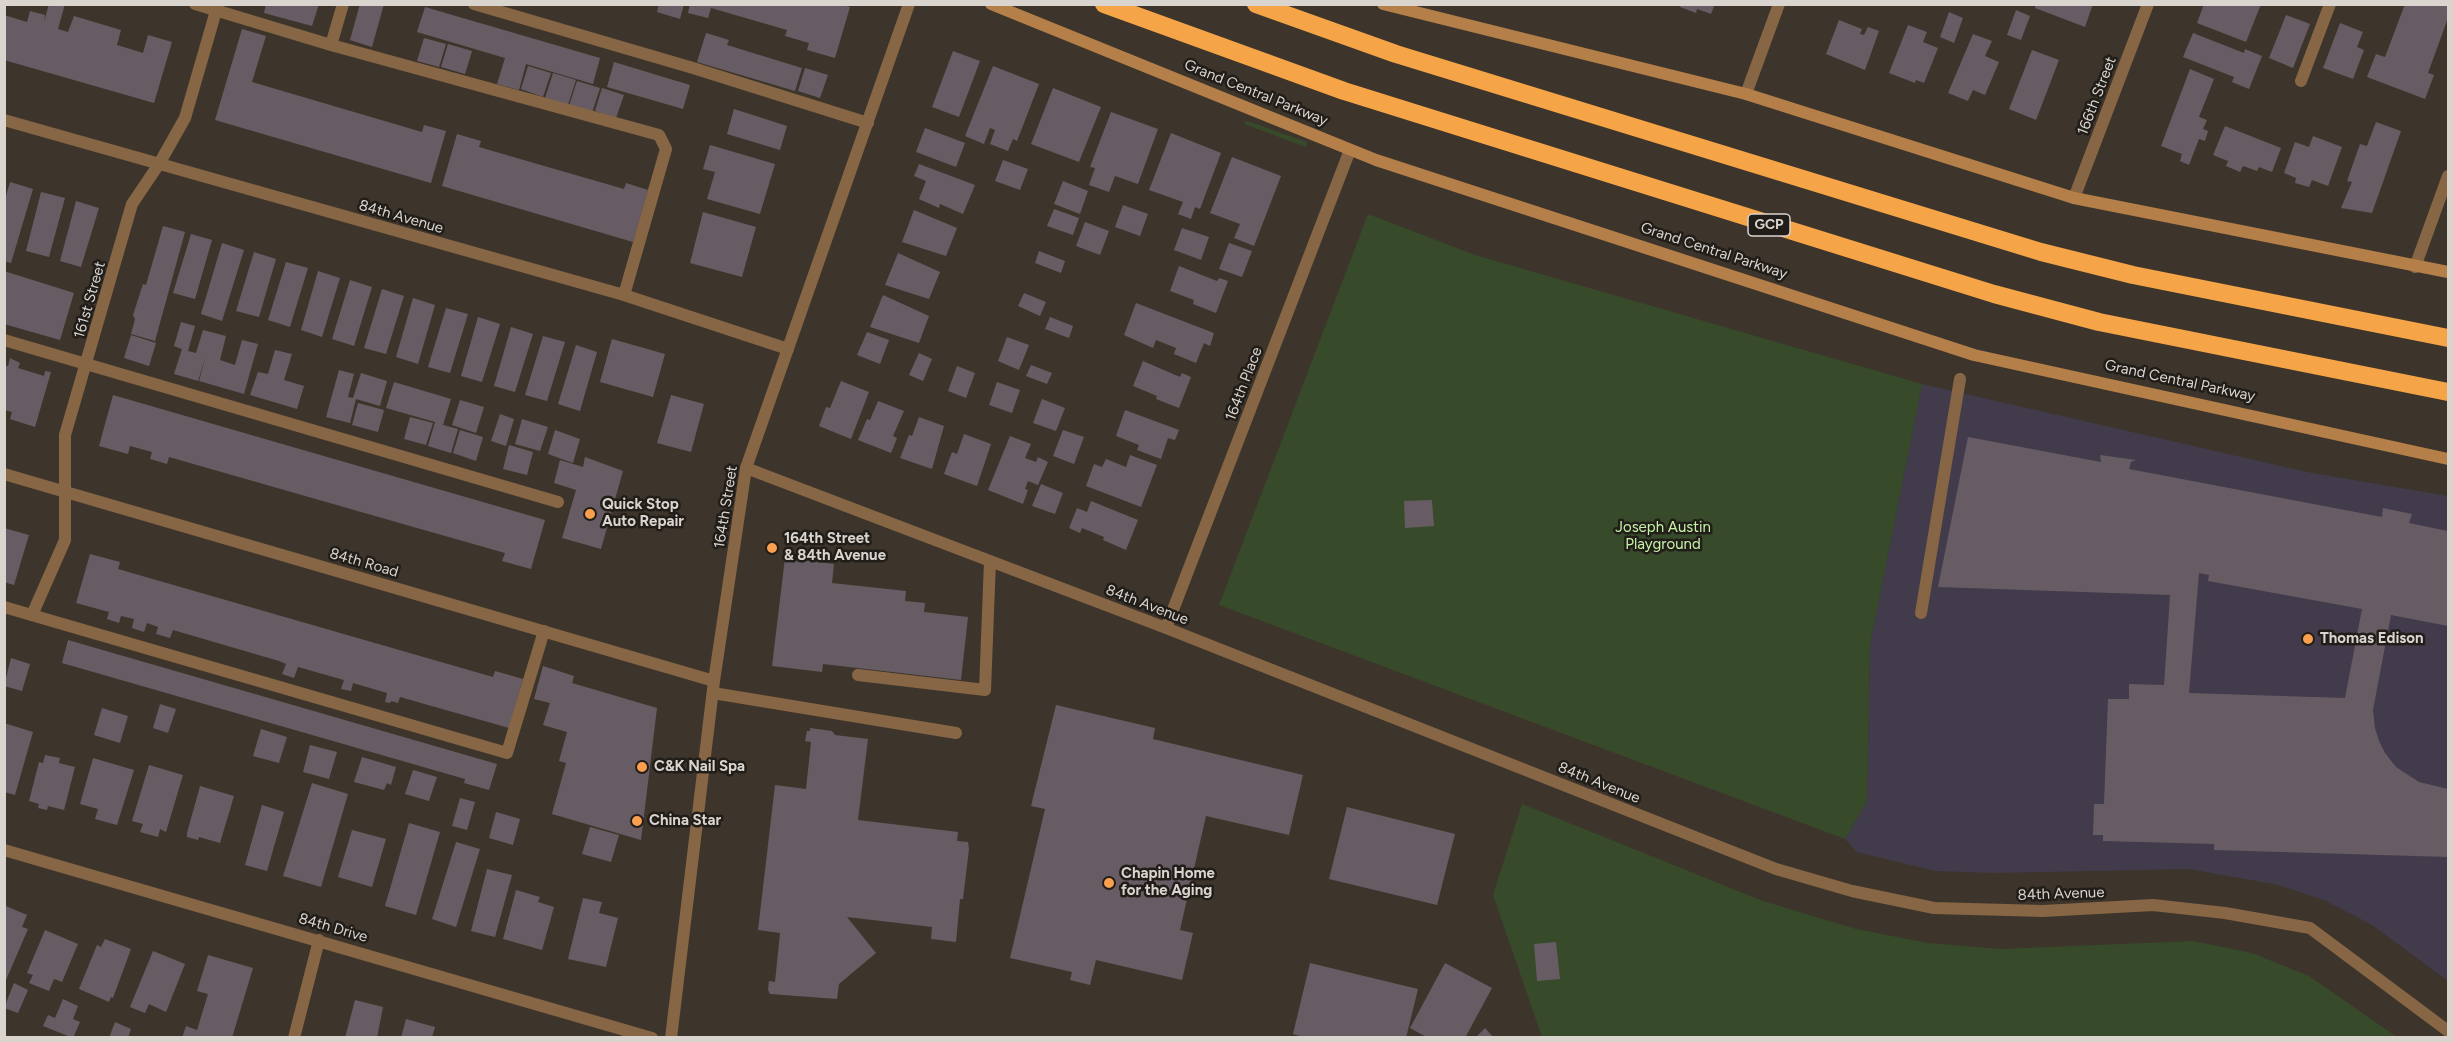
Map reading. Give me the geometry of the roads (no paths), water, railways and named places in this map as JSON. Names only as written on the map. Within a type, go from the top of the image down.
[{"type":"highway","name":"Grand Central Parkway","points":[[1104,4],[1344,91],[1994,294],[2099,322],[2448,392]]},
{"type":"highway","points":[[1256,4],[1406,57],[2041,252],[2133,275],[2448,338]]},
{"type":"main road","name":"Grand Central Parkway","points":[[991,4],[1350,150],[1974,355],[2448,459]]},
{"type":"main road","points":[[1383,4],[1746,94],[2074,198],[2448,272]]},
{"type":"street","points":[[195,4],[217,8],[331,45],[659,135],[666,149],[624,295]]},
{"type":"street","points":[[331,45],[343,4]]},
{"type":"street","points":[[474,4],[693,68],[868,123]]},
{"type":"street","name":"164th Street","points":[[671,1038],[714,687],[746,468],[909,4]]},
{"type":"street","points":[[1746,94],[1779,4]]},
{"type":"street","name":"166th Street","points":[[2074,198],[2148,4]]},
{"type":"street","points":[[2301,81],[2330,4]]},
{"type":"street","name":"161st Street","points":[[32,615],[65,540],[65,435],[132,204],[159,164],[184,118],[217,8]]},
{"type":"street","name":"84th Avenue","points":[[4,120],[624,295],[788,349]]},
{"type":"street","name":"164th Place","points":[[1166,628],[1350,150]]},
{"type":"street","points":[[2415,267],[2448,176]]},
{"type":"street","points":[[4,340],[558,502]]},
{"type":"street","points":[[1921,614],[1960,379]]},
{"type":"street","name":"84th Avenue","points":[[746,468],[1166,628],[1776,869],[1852,891],[1934,908],[2043,912],[2153,905],[2224,913],[2310,928],[2448,1031]]},
{"type":"street","name":"84th Road","points":[[4,474],[543,631],[714,687],[956,733]]},
{"type":"street","points":[[858,675],[985,690],[990,561]]},
{"type":"street","points":[[4,607],[507,753],[543,631]]},
{"type":"street","name":"84th Drive","points":[[4,850],[652,1038]]},
{"type":"street","points":[[294,1038],[319,940]]},
{"type":"place","name":"Quick Stop Auto Repair","points":[[590,514]]},
{"type":"place","name":"164th Street & 84th Avenue","points":[[772,548]]},
{"type":"place","name":"Thomas Edison","points":[[2308,639]]},
{"type":"place","name":"C&K Nail Spa","points":[[642,767]]},
{"type":"place","name":"China Star","points":[[637,821]]},
{"type":"place","name":"Chapin Home for the Aging","points":[[1109,883]]},
{"type":"park label","name":"Joseph Austin Playground","points":[[1663,536]]}]
